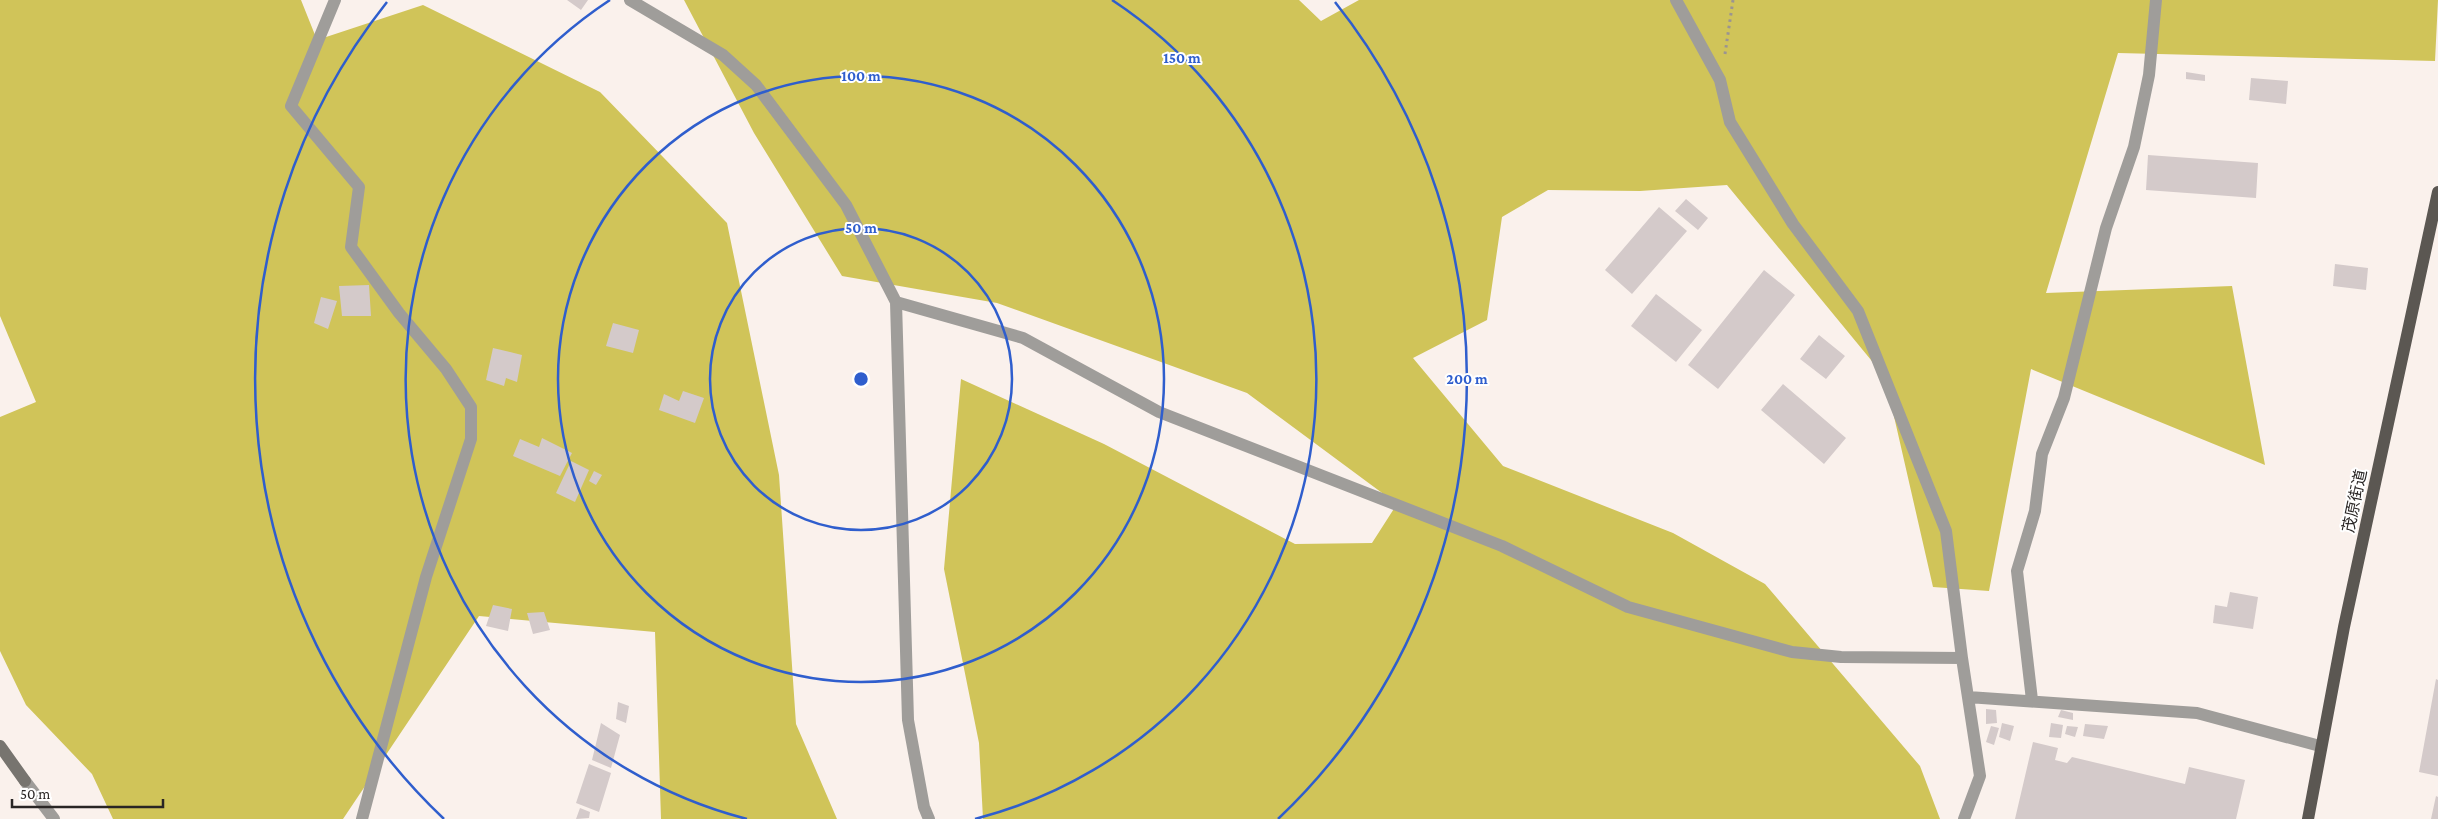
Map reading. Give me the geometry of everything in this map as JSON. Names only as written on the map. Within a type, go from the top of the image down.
[{"type":"main road","name":"茂原街道","points":[[2311,818],[2320,746],[2438,192]]},
{"type":"street","points":[[335,0],[292,106],[359,186],[352,247],[399,313],[446,369],[471,406],[471,439],[426,577],[362,819]]},
{"type":"street","points":[[630,0],[724,55],[756,85],[846,205],[896,302],[908,720],[924,807],[929,819]]},
{"type":"street","points":[[1676,0],[1720,80],[1730,122],[1793,224],[1858,311],[1946,531],[1962,658],[1980,776],[1964,819]]},
{"type":"street","points":[[2032,700],[2016,571],[2035,511],[2042,454],[2064,398],[2106,228],[2134,147],[2149,75],[2156,0]]},
{"type":"street","points":[[896,302],[1023,338],[1159,412],[1502,546],[1628,607],[1792,652],[1841,657],[1962,658]]},
{"type":"street","points":[[1968,697],[2197,713],[2320,746]]},
{"type":"street","points":[[0,746],[54,819]]},
{"type":"path","points":[[1720,80],[1733,0]]},
{"type":"shaded area","points":[[0,0],[301,0],[317,40],[423,5],[600,92],[727,223],[779,475],[796,724],[837,819],[661,819],[655,632],[479,616],[343,819],[113,819],[92,774],[26,705],[0,651],[0,417],[36,402],[0,316]]},
{"type":"shaded area","points":[[684,0],[1299,0],[1321,21],[1359,0],[2438,0],[2435,61],[2118,53],[2046,293],[2232,286],[2265,465],[2031,369],[1989,591],[1933,587],[1885,377],[1727,185],[1640,191],[1548,190],[1502,217],[1487,320],[1413,358],[1503,466],[1673,533],[1765,584],[1920,766],[1940,819],[983,819],[979,743],[944,569],[961,379],[1104,444],[1295,544],[1372,543],[1397,504],[1247,393],[997,303],[842,276],[754,133]]},
{"type":"building","points":[[567,0],[588,0],[581,10]]},
{"type":"building","points":[[2186,72],[2205,75],[2205,81],[2186,79]]},
{"type":"building","points":[[2251,78],[2288,81],[2286,104],[2249,100]]},
{"type":"building","points":[[2148,155],[2258,163],[2256,198],[2146,190]]},
{"type":"building","points":[[1686,199],[1708,218],[1698,230],[1675,211]]},
{"type":"building","points":[[1659,207],[1687,231],[1632,294],[1605,270]]},
{"type":"building","points":[[2335,264],[2368,268],[2366,290],[2333,286]]},
{"type":"building","points":[[1764,270],[1795,295],[1718,389],[1688,365]]},
{"type":"building","points":[[369,285],[371,316],[342,316],[339,286]]},
{"type":"building","points":[[1656,294],[1702,330],[1676,362],[1631,326]]},
{"type":"building","points":[[321,297],[337,301],[328,329],[314,323]]},
{"type":"building","points":[[613,323],[639,330],[633,353],[606,346]]},
{"type":"building","points":[[1819,335],[1845,356],[1826,379],[1800,359]]},
{"type":"building","points":[[493,348],[522,355],[517,382],[506,378],[504,386],[486,380]]},
{"type":"building","points":[[1783,384],[1846,438],[1824,464],[1761,410]]},
{"type":"building","points":[[683,391],[704,398],[695,423],[659,410],[664,394],[679,401]]},
{"type":"building","points":[[542,438],[572,453],[560,476],[513,456],[520,439],[539,447]]},
{"type":"building","points":[[571,461],[589,470],[575,502],[556,493]]},
{"type":"building","points":[[594,471],[602,475],[596,485],[589,481]]},
{"type":"building","points":[[2230,592],[2258,597],[2253,629],[2213,623],[2215,605],[2227,607]]},
{"type":"building","points":[[493,605],[512,609],[508,631],[486,626]]},
{"type":"building","points":[[544,612],[550,630],[533,634],[527,613]]},
{"type":"building","points":[[2436,679],[2438,680],[2438,776],[2419,772]]},
{"type":"building","points":[[618,702],[629,706],[626,723],[616,719]]},
{"type":"building","points":[[1986,709],[1996,710],[1997,723],[1986,724]]},
{"type":"building","points":[[2061,710],[2073,713],[2073,720],[2058,717]]},
{"type":"building","points":[[601,723],[620,735],[611,768],[592,760]]},
{"type":"building","points":[[2002,723],[2014,726],[2010,741],[1999,737]]},
{"type":"building","points":[[2051,723],[2063,725],[2061,738],[2049,737]]},
{"type":"building","points":[[2085,724],[2108,726],[2104,739],[2083,736]]},
{"type":"building","points":[[1991,726],[1999,728],[1994,745],[1986,742]]},
{"type":"building","points":[[2067,726],[2078,727],[2075,737],[2065,734]]},
{"type":"building","points":[[2033,742],[2058,748],[2055,760],[2067,763],[2072,757],[2185,784],[2189,767],[2245,780],[2236,819],[2015,819]]},
{"type":"building","points":[[589,764],[611,773],[599,812],[576,803]]},
{"type":"building","points":[[2436,796],[2438,797],[2438,819],[2431,819]]},
{"type":"building","points":[[580,808],[590,812],[589,818],[576,819]]}]
